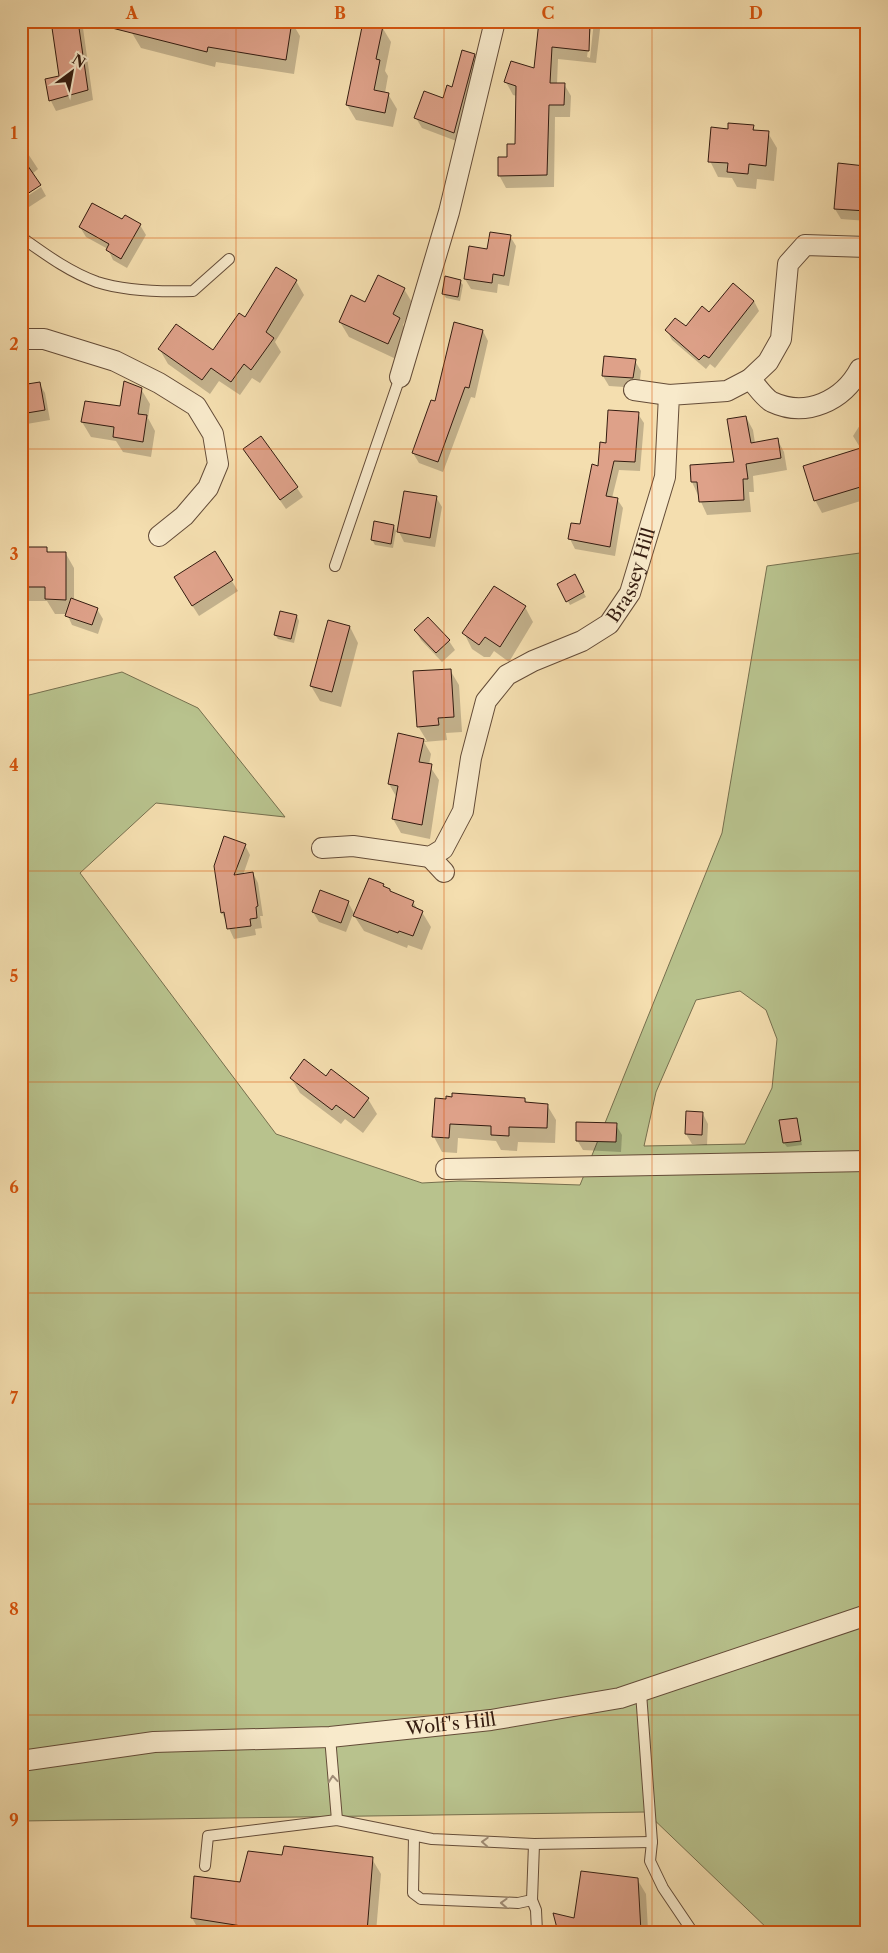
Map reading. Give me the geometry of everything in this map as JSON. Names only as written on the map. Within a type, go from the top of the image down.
[{"type":"street","points":[[400,377],[450,212],[495,21]]},
{"type":"street","points":[[634,390],[669,395],[727,391],[750,379],[768,362],[781,338],[788,264],[805,245],[867,247]]},
{"type":"street","points":[[21,339],[44,339],[115,361],[159,383],[196,406],[213,434],[218,464],[208,488],[184,516],[159,536]]},
{"type":"street","points":[[750,379],[770,401],[803,410],[829,402],[855,378],[860,369]]},
{"type":"street","name":"Brassey Hill","points":[[430,857],[443,849],[463,811],[471,758],[486,701],[506,675],[533,660],[582,641],[609,624],[630,592],[665,477],[669,395]]},
{"type":"street","points":[[322,848],[353,846],[430,857],[444,872]]},
{"type":"street","points":[[446,1169],[867,1161]]},
{"type":"street","name":"Wolf's Hill","points":[[21,1761],[154,1742],[330,1737],[491,1720],[641,1693],[867,1615]]},
{"type":"lane","points":[[21,237],[62,265],[98,282],[167,292],[193,291],[229,258]]},
{"type":"lane","points":[[335,566],[400,377]]},
{"type":"lane","points":[[641,1693],[652,1842],[650,1861],[663,1888],[690,1928]]},
{"type":"lane","points":[[330,1737],[337,1820]]},
{"type":"lane","points":[[205,1866],[208,1836],[337,1820],[414,1836],[534,1844],[652,1842]]},
{"type":"lane","points":[[414,1836],[412,1893],[421,1900],[518,1903],[532,1900]]},
{"type":"lane","points":[[534,1844],[532,1900],[536,1910],[537,1932]]},
{"type":"green space","points":[[867,552],[867,1932],[771,1932],[646,1812],[21,1821],[21,697],[122,672],[198,708],[285,817],[156,803],[80,873],[276,1134],[422,1183],[460,1181],[580,1185],[722,833],[767,566]],"holes":[[[740,991],[766,1010],[777,1039],[772,1088],[745,1144],[644,1146],[656,1092],[696,1000]]]},
{"type":"building","points":[[51,21],[78,21],[88,90],[49,101],[45,79],[59,76]]},
{"type":"building","points":[[109,21],[292,21],[286,60],[208,47],[207,52],[108,27]]},
{"type":"building","points":[[539,21],[590,21],[589,51],[552,47],[550,83],[565,83],[564,105],[549,105],[547,175],[498,176],[498,157],[507,157],[507,144],[515,144],[516,86],[504,82],[511,61],[534,68]]},
{"type":"building","points":[[363,22],[383,26],[376,59],[380,60],[374,90],[389,93],[385,113],[346,105]]},
{"type":"building","points":[[462,50],[475,54],[454,133],[414,118],[424,91],[443,98],[447,85],[452,87]]},
{"type":"building","points":[[728,123],[754,125],[753,130],[769,131],[766,166],[749,164],[748,174],[727,172],[728,163],[708,162],[711,127],[728,129]]},
{"type":"building","points":[[21,156],[41,185],[21,198]]},
{"type":"building","points":[[838,163],[865,166],[867,211],[834,209]]},
{"type":"building","points":[[92,203],[122,219],[125,215],[141,224],[121,259],[106,250],[109,244],[79,227]]},
{"type":"building","points":[[490,232],[511,235],[504,276],[493,274],[492,283],[464,279],[469,246],[487,249]]},
{"type":"building","points":[[276,267],[297,280],[266,332],[274,338],[251,370],[244,364],[231,382],[211,368],[202,380],[158,349],[176,324],[213,350],[239,313],[245,317]]},
{"type":"building","points":[[378,275],[405,288],[393,314],[400,318],[388,344],[339,322],[351,295],[365,302]]},
{"type":"building","points":[[445,276],[461,280],[458,297],[442,294]]},
{"type":"building","points":[[733,283],[754,301],[709,358],[704,355],[699,360],[665,330],[675,318],[686,326],[702,306],[709,312]]},
{"type":"building","points":[[454,322],[483,330],[469,388],[465,387],[438,462],[412,453],[431,400],[435,401]]},
{"type":"building","points":[[604,356],[636,359],[633,378],[602,376]]},
{"type":"building","points":[[124,381],[142,388],[138,414],[147,415],[143,442],[113,437],[114,427],[81,422],[85,401],[120,406]]},
{"type":"building","points":[[40,382],[45,410],[21,414],[21,385]]},
{"type":"building","points":[[608,410],[639,412],[635,462],[614,461],[606,496],[618,498],[610,547],[568,539],[571,523],[580,524],[592,464],[598,466],[600,442],[606,443]]},
{"type":"building","points":[[746,416],[751,443],[778,438],[781,458],[746,464],[748,479],[743,479],[744,500],[699,502],[697,482],[691,482],[690,465],[734,462],[727,419]]},
{"type":"building","points":[[261,436],[298,487],[280,500],[243,449]]},
{"type":"building","points":[[867,446],[867,485],[814,501],[803,466]]},
{"type":"building","points":[[404,491],[437,496],[430,538],[397,532]]},
{"type":"building","points":[[374,521],[394,525],[391,544],[371,540]]},
{"type":"building","points":[[27,547],[47,547],[47,552],[66,552],[66,600],[45,599],[45,587],[21,587],[21,551],[27,551]]},
{"type":"building","points":[[215,551],[233,580],[192,606],[174,577]]},
{"type":"building","points":[[575,574],[584,592],[566,602],[557,584]]},
{"type":"building","points":[[494,586],[526,606],[500,647],[485,637],[479,645],[462,633]]},
{"type":"building","points":[[71,598],[98,608],[92,625],[65,616]]},
{"type":"building","points":[[280,611],[297,615],[291,639],[274,635]]},
{"type":"building","points":[[428,617],[450,640],[436,653],[414,630]]},
{"type":"building","points":[[328,620],[350,626],[332,692],[310,686]]},
{"type":"building","points":[[451,669],[454,717],[438,718],[439,725],[417,727],[413,671]]},
{"type":"building","points":[[398,733],[424,739],[419,762],[432,764],[422,825],[392,819],[398,786],[388,784]]},
{"type":"building","points":[[224,836],[246,844],[234,875],[253,872],[258,906],[256,907],[257,918],[250,919],[251,926],[227,929],[224,912],[221,913],[214,866]]},
{"type":"building","points":[[369,878],[384,884],[383,886],[390,889],[390,891],[414,901],[412,906],[423,911],[413,936],[399,931],[398,933],[353,916]]},
{"type":"building","points":[[320,890],[349,901],[341,923],[312,912]]},
{"type":"building","points":[[304,1059],[326,1076],[331,1069],[369,1098],[354,1118],[336,1105],[332,1110],[290,1078]]},
{"type":"building","points":[[452,1093],[525,1098],[525,1102],[548,1104],[547,1128],[509,1127],[509,1136],[491,1135],[491,1126],[450,1124],[449,1138],[432,1137],[435,1098],[446,1099],[446,1096],[452,1097]]},
{"type":"building","points":[[686,1111],[703,1112],[702,1135],[685,1134]]},
{"type":"building","points":[[797,1118],[801,1141],[783,1143],[779,1120]]},
{"type":"building","points":[[576,1122],[617,1123],[616,1142],[576,1141]]},
{"type":"building","points":[[284,1846],[373,1857],[367,1932],[249,1932],[248,1927],[191,1918],[194,1876],[240,1882],[248,1851],[282,1855]]},
{"type":"building","points":[[581,1871],[638,1878],[641,1932],[558,1932],[553,1913],[574,1918]]}]
